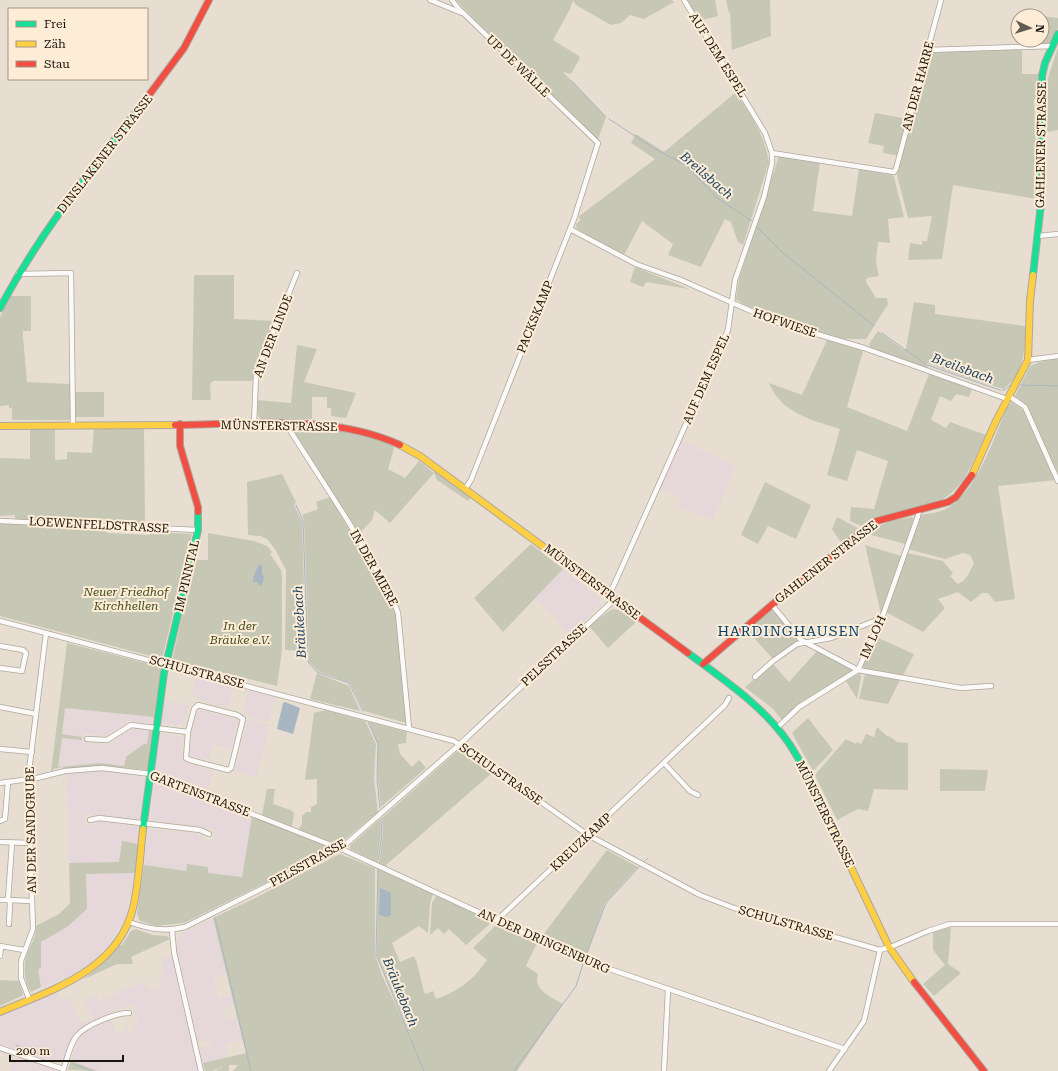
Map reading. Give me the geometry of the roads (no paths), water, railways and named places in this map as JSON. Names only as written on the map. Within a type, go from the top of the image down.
[{"type":"main road","name":"DINSLAKENER STRASSE","points":[[0,308],[18,274],[66,201],[167,74],[184,48],[209,0]]},
{"type":"main road","name":"GAHLENER STRASSE","points":[[703,664],[772,604],[877,521],[948,502],[963,489],[973,473],[1008,397],[1028,360],[1030,301],[1042,195],[1042,76],[1052,46],[1058,34]]},
{"type":"main road","name":"IM PINNTAL","points":[[129,922],[135,898],[166,664],[198,530],[196,501],[180,446],[180,424]]},
{"type":"main road","name":"MÜNSTERSTRASSE","points":[[0,426],[288,424],[345,427],[379,436],[420,456],[751,700],[778,727],[800,761],[889,947],[900,964],[984,1071]]},
{"type":"main road","points":[[0,1012],[78,978],[94,967],[116,945],[129,922]]},
{"type":"street","name":"UP DE WÄLLE","points":[[430,0],[464,13],[598,143]]},
{"type":"street","points":[[452,0],[464,13]]},
{"type":"street","name":"AUF DEM ESPEL","points":[[608,594],[614,587],[728,330],[735,280],[769,178],[772,163],[772,153],[765,133],[684,0]]},
{"type":"street","name":"AN DER HARRE","points":[[772,153],[894,172],[941,0]]},
{"type":"street","points":[[928,50],[1052,46]]},
{"type":"street","name":"PACKSKAMP","points":[[465,488],[471,480],[570,229],[598,143]]},
{"type":"street","name":"HOFWIESE","points":[[570,229],[636,264],[731,302],[776,322],[871,351],[1008,397],[1025,407],[1058,481]]},
{"type":"street","points":[[1038,236],[1058,234]]},
{"type":"street","points":[[18,274],[71,273],[72,425]]},
{"type":"street","name":"AN DER LINDE","points":[[254,424],[256,376],[297,273]]},
{"type":"street","points":[[1028,360],[1058,356]]},
{"type":"street","name":"IN DER MIERE","points":[[288,424],[291,432],[348,521],[392,597],[398,613],[409,728]]},
{"type":"street","name":"IM LOH","points":[[778,727],[799,707],[858,670],[882,618],[919,510]]},
{"type":"street","name":"LOEWENFELDSTRASSE","points":[[0,521],[198,530]]},
{"type":"street","name":"PELSSTRASSE","points":[[129,922],[154,930],[172,930],[193,923],[339,849],[460,744],[615,600]]},
{"type":"street","points":[[772,604],[801,640],[858,670],[961,688],[991,686]]},
{"type":"street","points":[[755,677],[797,644],[831,638],[882,618]]},
{"type":"street","name":"SCHULSTRASSE","points":[[0,620],[409,728],[460,744],[588,835],[700,895],[734,908],[880,950]]},
{"type":"street","name":"AN DER SANDGRUBE","points":[[29,999],[21,978],[21,961],[32,931],[31,843],[28,780],[46,633]]},
{"type":"street","points":[[0,646],[23,650],[26,654],[22,671],[0,668]]},
{"type":"street","name":"KREUZKAMP","points":[[497,920],[725,705],[729,698]]},
{"type":"street","points":[[198,705],[237,715],[243,719],[231,768],[228,770],[186,758],[185,754],[188,732],[194,709],[198,705]]},
{"type":"street","points":[[0,707],[36,714]]},
{"type":"street","points":[[87,739],[107,740],[131,725],[188,732]]},
{"type":"street","points":[[0,749],[32,752]]},
{"type":"street","points":[[664,763],[690,791],[698,795]]},
{"type":"street","name":"GARTENSTRASSE","points":[[0,784],[28,780],[65,771],[102,768],[151,774],[339,849]]},
{"type":"street","points":[[0,821],[5,819],[8,782]]},
{"type":"street","points":[[90,820],[99,818],[145,823],[200,830],[209,834]]},
{"type":"street","points":[[0,842],[31,843]]},
{"type":"street","points":[[9,924],[11,905],[8,900],[12,842]]},
{"type":"street","name":"AN DER DRINGENBURG","points":[[339,849],[580,959],[845,1049]]},
{"type":"street","points":[[0,900],[32,901]]},
{"type":"street","points":[[829,1071],[864,1021],[880,950],[950,924],[1058,924]]},
{"type":"street","points":[[172,930],[175,959],[201,1071]]},
{"type":"street","points":[[0,956],[0,947],[24,950]]},
{"type":"street","points":[[664,1071],[668,990]]},
{"type":"street","points":[[0,1048],[63,1070],[73,1041],[79,1032],[86,1027],[120,1013],[129,1013]]},
{"type":"water","points":[[259,564],[262,566],[262,573],[264,577],[261,587],[257,582],[253,582],[254,575]]},
{"type":"water","points":[[285,702],[300,708],[293,734],[277,729],[283,703]]},
{"type":"water","points":[[380,888],[391,893],[391,915],[386,917],[379,915]]},
{"type":"waterway","name":"Breilsbach","points":[[572,81],[605,116]]},
{"type":"waterway","name":"Breilsbach","points":[[609,119],[655,149],[686,165],[717,198],[752,221]]},
{"type":"waterway","name":"Breilsbach","points":[[756,226],[782,252],[874,326]]},
{"type":"waterway","name":"Breilsbach","points":[[882,333],[927,365],[1000,390]]},
{"type":"waterway","name":"Breilsbach","points":[[1002,390],[1005,390],[1010,385]]},
{"type":"waterway","name":"Breilsbach","points":[[1021,385],[1058,386]]},
{"type":"waterway","name":"Bräukebach","points":[[296,505],[303,521],[308,662],[317,672],[349,683],[363,711]]},
{"type":"waterway","name":"Bräukebach","points":[[368,722],[378,744],[377,779],[380,808]]},
{"type":"waterway","name":"Bräukebach","points":[[378,861],[382,835],[381,819]]},
{"type":"waterway","points":[[645,861],[648,858]]},
{"type":"waterway","points":[[585,958],[606,903],[639,867]]},
{"type":"waterway","name":"Bräukebach","points":[[378,869],[376,954],[424,1071]]},
{"type":"waterway","points":[[215,918],[251,1071]]},
{"type":"waterway","points":[[514,1071],[576,986],[583,964]]},
{"type":"waterway","points":[[16,1045],[27,1051],[42,1054]]},
{"type":"waterway","points":[[73,1064],[92,1071]]},
{"type":"district","name":"HARDINGHAUSEN","points":[[789,631]]},
{"type":"park label","name":"Neuer Friedhof Kirchhellen","points":[[126,599]]},
{"type":"park label","name":"In der Bräuke e.V.","points":[[240,633]]}]
